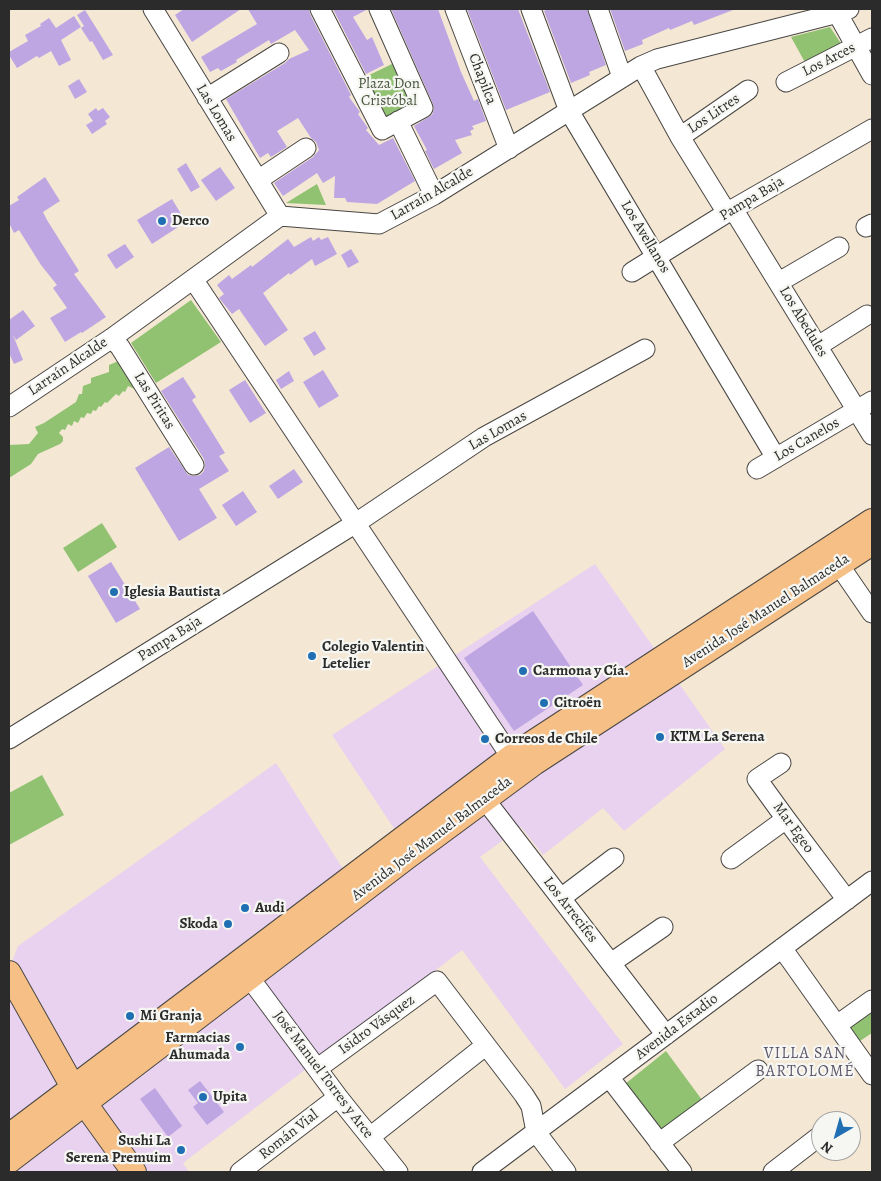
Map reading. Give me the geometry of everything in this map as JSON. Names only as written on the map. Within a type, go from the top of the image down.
[{"type":"main road","name":"Avenida José Manuel Balmaceda","points":[[9,1136],[78,1096],[249,977],[479,792],[511,757],[872,521]]},
{"type":"main road","name":"Avenida José Manuel Balmaceda","points":[[9,1161],[78,1096],[479,792],[534,763],[872,543]]},
{"type":"main road","points":[[9,973],[78,1096],[134,1172]]},
{"type":"street","points":[[320,9],[382,130],[423,108],[378,9]]},
{"type":"street","name":"Chapilca","points":[[455,9],[509,149]]},
{"type":"street","name":"Los Avellanos","points":[[531,9],[569,111],[776,458]]},
{"type":"street","points":[[598,9],[622,77]]},
{"type":"street","points":[[841,10],[865,42],[872,75]]},
{"type":"street","name":"Larraín Alcalde","points":[[9,407],[112,338],[280,216],[379,224],[434,195],[641,66],[657,59],[841,10]]},
{"type":"street","name":"Las Lomas","points":[[160,11],[208,98],[280,216]]},
{"type":"street","name":"Los Arces","points":[[786,82],[865,42]]},
{"type":"street","points":[[208,98],[280,53]]},
{"type":"street","name":"Los Abedules","points":[[641,66],[680,137],[779,282],[818,346],[865,406],[872,435]]},
{"type":"street","name":"Los Litres","points":[[680,137],[748,90]]},
{"type":"street","points":[[398,121],[434,195]]},
{"type":"street","name":"Pampa Baja","points":[[632,272],[730,211],[872,129]]},
{"type":"street","points":[[258,180],[306,148]]},
{"type":"street","points":[[779,282],[839,247]]},
{"type":"street","points":[[193,279],[511,757]]},
{"type":"street","points":[[818,346],[867,315]]},
{"type":"street","name":"Las Piritas","points":[[112,338],[120,347],[194,465]]},
{"type":"street","name":"Las Lomas","points":[[356,524],[484,437],[645,349]]},
{"type":"street","name":"Los Canelos","points":[[757,469],[865,406]]},
{"type":"street","name":"Pampa Baja","points":[[9,739],[356,524]]},
{"type":"street","points":[[838,564],[872,613]]},
{"type":"street","name":"Mar Egeo","points":[[781,763],[757,779],[846,900]]},
{"type":"street","name":"Los Arrecifes","points":[[479,792],[666,1035]]},
{"type":"street","points":[[731,859],[786,819]]},
{"type":"street","points":[[561,898],[614,858]]},
{"type":"street","name":"Avenida Estadio","points":[[482,1172],[872,881]]},
{"type":"street","points":[[611,963],[663,927]]},
{"type":"street","points":[[782,948],[872,1075]]},
{"type":"street","name":"José Manuel Torres y Arce","points":[[249,977],[338,1097],[398,1172]]},
{"type":"street","name":"Isidro Vásquez","points":[[318,1068],[437,981],[485,1046]]},
{"type":"street","points":[[837,1025],[872,1000]]},
{"type":"street","points":[[370,1137],[485,1046],[531,1106],[536,1132],[566,1172]]},
{"type":"street","points":[[659,1143],[758,1070]]},
{"type":"street","points":[[610,1077],[682,1172]]},
{"type":"street","name":"Román Vial","points":[[240,1172],[338,1097]]},
{"type":"street","points":[[773,1172],[811,1143]]},
{"type":"shaded area","points":[[595,564],[725,749],[624,831],[603,808],[543,855],[521,827],[480,857],[623,1044],[565,1089],[462,950],[183,1163],[189,1172],[9,1172],[9,970],[18,946],[276,763],[343,869],[395,830],[332,735]]},
{"type":"green space","points":[[830,27],[842,45],[807,66],[791,37]]},
{"type":"green space","name":"Plaza Don Cristóbal","points":[[394,63],[415,107],[383,121],[363,78]]},
{"type":"green space","points":[[317,184],[326,205],[286,203]]},
{"type":"green space","points":[[191,300],[221,342],[156,383],[131,343]]},
{"type":"green space","points":[[121,360],[137,390],[128,386],[125,392],[123,391],[119,396],[116,394],[107,403],[105,402],[101,407],[99,406],[96,411],[93,410],[91,414],[87,413],[84,418],[81,417],[78,423],[74,421],[72,426],[68,424],[65,430],[62,429],[59,433],[63,437],[63,441],[60,444],[38,454],[31,464],[9,478],[9,445],[29,444],[38,433],[35,427],[76,402],[79,394],[82,394],[83,386],[91,383],[91,378],[109,372],[109,365]]},
{"type":"green space","points":[[102,523],[117,547],[78,572],[63,548]]},
{"type":"green space","points":[[42,775],[64,815],[9,845],[9,793]]},
{"type":"green space","points":[[872,1004],[872,1033],[860,1041],[847,1022]]},
{"type":"green space","points":[[666,1051],[705,1104],[664,1135],[625,1084]]},
{"type":"building","points":[[184,9],[241,9],[192,42],[175,15]]},
{"type":"building","points":[[248,9],[309,9],[351,95],[349,97],[360,112],[358,114],[368,128],[366,130],[379,145],[393,138],[415,181],[377,204],[347,202],[345,198],[334,198],[335,176],[323,183],[317,173],[283,196],[274,183],[313,157],[319,150],[316,142],[311,138],[298,118],[277,131],[287,147],[271,157],[268,153],[260,158],[226,99],[289,59],[309,50],[295,30],[271,44],[269,40],[221,71],[218,68],[210,72],[201,57],[257,24]]},
{"type":"building","points":[[333,9],[368,9],[353,17],[367,40],[372,37],[384,65],[366,74]]},
{"type":"building","points":[[391,9],[438,9],[461,72],[474,101],[478,99],[486,121],[472,126],[474,129],[470,131],[472,135],[455,140],[462,153],[434,169],[425,151],[427,150],[414,126],[432,115],[433,104]]},
{"type":"building","points":[[467,9],[518,9],[550,92],[506,110]]},
{"type":"building","points":[[549,9],[587,9],[606,65],[589,72],[590,75],[571,83],[544,11]]},
{"type":"building","points":[[610,9],[733,10],[694,25],[692,21],[670,30],[669,28],[642,40],[643,44],[625,51]]},
{"type":"building","points":[[85,10],[113,55],[103,60],[92,41],[90,42],[81,28],[84,26],[77,15]]},
{"type":"building","points":[[74,16],[81,27],[61,40],[71,60],[59,66],[51,51],[39,58],[37,56],[17,68],[9,52],[28,41],[25,35],[41,26],[40,24],[49,18],[56,28]]},
{"type":"building","points":[[79,79],[87,92],[75,99],[68,86]]},
{"type":"building","points":[[96,108],[98,111],[103,108],[110,117],[105,121],[107,124],[92,134],[86,125],[93,121],[88,114]]},
{"type":"building","points":[[186,163],[200,187],[191,192],[177,169]]},
{"type":"building","points":[[220,167],[235,188],[216,201],[201,180]]},
{"type":"building","points":[[45,177],[60,201],[43,212],[79,271],[74,274],[106,317],[65,342],[50,318],[67,308],[53,288],[57,285],[41,265],[19,230],[14,233],[9,223],[9,206],[19,200],[17,197]]},
{"type":"building","name":"Derco","points":[[172,199],[186,222],[152,244],[137,220]]},
{"type":"building","points":[[311,237],[313,241],[319,237],[321,240],[328,237],[337,254],[315,266],[312,259],[290,275],[289,273],[263,293],[288,330],[265,346],[239,309],[232,314],[219,298],[224,294],[217,285],[229,275],[232,279],[251,265],[252,267],[288,239],[294,247]]},
{"type":"building","points":[[125,244],[134,257],[116,269],[107,255]]},
{"type":"building","points":[[351,249],[359,262],[348,268],[341,255]]},
{"type":"building","points":[[23,310],[35,326],[16,340],[13,335],[23,360],[14,364],[9,353],[9,320]]},
{"type":"building","points":[[315,331],[326,349],[314,356],[303,338]]},
{"type":"building","points":[[323,370],[339,396],[319,408],[303,382]]},
{"type":"building","points":[[289,371],[294,381],[281,389],[276,380]]},
{"type":"building","points":[[183,377],[196,397],[192,400],[225,453],[219,456],[229,471],[199,489],[217,518],[179,541],[135,468],[169,447],[188,475],[200,475],[204,471],[204,459],[161,391]]},
{"type":"building","points":[[245,380],[266,413],[250,423],[229,390]]},
{"type":"building","points":[[294,469],[303,482],[278,499],[269,486]]},
{"type":"building","points":[[243,491],[257,512],[236,526],[222,505]]},
{"type":"building","name":"Iglesia Bautista","points":[[111,562],[140,609],[116,623],[88,576]]},
{"type":"building","name":"Carmona y Cía.","points":[[533,611],[583,685],[514,731],[464,658]]},
{"type":"building","name":"Upita","points":[[200,1081],[224,1112],[207,1125],[193,1107],[198,1103],[188,1090]]},
{"type":"building","points":[[155,1088],[182,1126],[168,1137],[140,1099]]},
{"type":"place","name":"Derco","points":[[162,221]]},
{"type":"place","name":"Iglesia Bautista","points":[[114,592]]},
{"type":"place","name":"Colegio Valentin Letelier","points":[[312,656]]},
{"type":"place","name":"Carmona y Cía.","points":[[523,671]]},
{"type":"place","name":"Citroën","points":[[544,703]]},
{"type":"place","name":"KTM La Serena","points":[[660,737]]},
{"type":"place","name":"Correos de Chile","points":[[485,739]]},
{"type":"place","name":"Audi","points":[[245,908]]},
{"type":"place","name":"Skoda","points":[[228,924]]},
{"type":"place","name":"Mi Granja","points":[[130,1016]]},
{"type":"place","name":"Farmacias Ahumada","points":[[240,1047]]},
{"type":"place","name":"Upita","points":[[203,1097]]},
{"type":"place","name":"Sushi La Serena Premuim","points":[[181,1150]]},
{"type":"district","name":"VILLA SAN BARTOLOMÉ","points":[[805,1063]]}]
